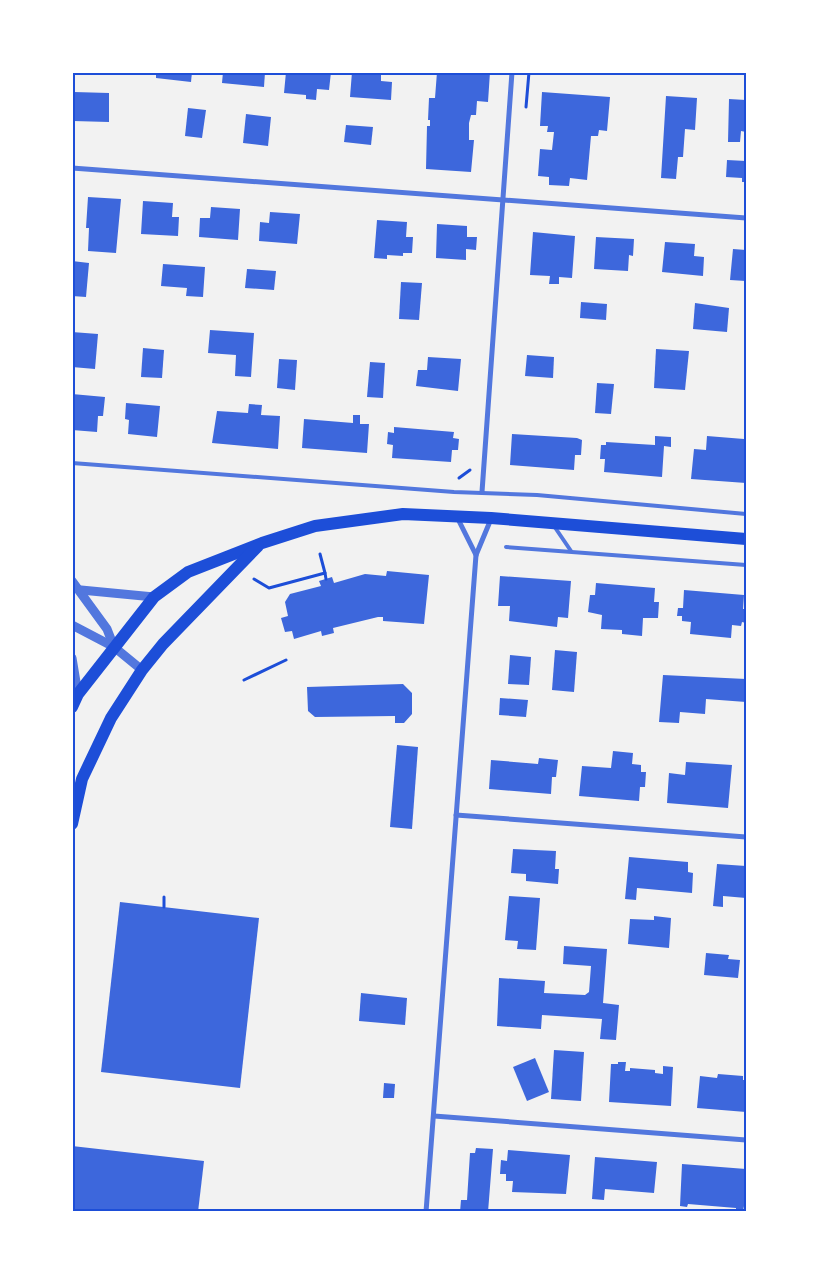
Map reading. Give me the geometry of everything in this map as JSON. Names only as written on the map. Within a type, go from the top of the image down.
[{"type":"main road","points":[[72,707],[78,694],[154,597],[188,572],[262,543],[315,526],[403,514],[491,518],[746,539]]},
{"type":"main road","points":[[72,824],[82,779],[111,718],[142,670],[163,644],[262,543]]},
{"type":"street","points":[[482,492],[512,72]]},
{"type":"street","points":[[72,168],[746,218]]},
{"type":"street","points":[[457,516],[476,555]]},
{"type":"street","points":[[426,1212],[476,555],[491,518]]},
{"type":"street","points":[[72,581],[81,590],[107,628],[114,647]]},
{"type":"street","points":[[81,590],[154,597]]},
{"type":"street","points":[[72,625],[114,647],[142,670]]},
{"type":"street","points":[[72,658],[78,694]]},
{"type":"street","points":[[456,815],[746,837]]},
{"type":"street","points":[[434,1116],[746,1140]]},
{"type":"lane","points":[[72,463],[454,492],[538,495],[746,514]]},
{"type":"lane","points":[[552,523],[571,551]]},
{"type":"lane","points":[[506,547],[746,565]]},
{"type":"path","points":[[526,112],[529,72]]},
{"type":"path","points":[[456,480],[470,471],[470,461]]},
{"type":"path","points":[[320,554],[326,579]]},
{"type":"path","points":[[254,579],[269,588],[325,572]]},
{"type":"path","points":[[244,680],[286,660]]},
{"type":"path","points":[[164,897],[164,907]]},
{"type":"building","points":[[156,72],[192,72],[191,82],[156,78]]},
{"type":"building","points":[[223,72],[265,72],[264,87],[222,83]]},
{"type":"building","points":[[286,72],[331,72],[329,90],[317,89],[316,100],[306,99],[306,95],[284,93]]},
{"type":"building","points":[[352,72],[381,72],[381,81],[392,82],[391,100],[350,97]]},
{"type":"building","points":[[437,72],[490,72],[488,102],[477,101],[476,115],[471,115],[469,123],[469,140],[474,140],[471,172],[426,169],[427,126],[430,126],[430,120],[428,120],[429,98],[435,98]]},
{"type":"building","points":[[74,92],[109,93],[109,122],[73,121]]},
{"type":"building","points":[[542,92],[610,97],[607,131],[599,130],[598,136],[591,136],[587,180],[570,178],[569,186],[549,185],[549,177],[538,176],[540,149],[552,150],[554,132],[547,132],[548,126],[540,126]]},
{"type":"building","points":[[666,96],[697,98],[695,130],[685,129],[683,157],[678,157],[676,179],[661,178]]},
{"type":"building","points":[[729,99],[746,100],[746,132],[741,131],[740,142],[728,142]]},
{"type":"building","points":[[188,108],[206,110],[202,138],[185,136]]},
{"type":"building","points":[[246,114],[271,117],[268,146],[243,143]]},
{"type":"building","points":[[346,125],[373,127],[371,145],[344,142]]},
{"type":"building","points":[[727,160],[746,161],[746,182],[742,182],[742,178],[726,177]]},
{"type":"building","points":[[88,197],[121,199],[116,253],[88,251],[89,228],[86,228]]},
{"type":"building","points":[[143,201],[173,203],[172,217],[179,217],[178,236],[141,234]]},
{"type":"building","points":[[211,207],[240,209],[238,240],[199,237],[200,218],[210,218]]},
{"type":"building","points":[[270,212],[300,214],[297,244],[259,241],[260,222],[269,223]]},
{"type":"building","points":[[377,220],[407,222],[406,237],[413,237],[412,253],[403,253],[403,256],[387,255],[387,259],[374,258]]},
{"type":"building","points":[[437,224],[467,226],[467,237],[477,237],[476,250],[466,249],[466,260],[436,258]]},
{"type":"building","points":[[533,232],[575,236],[572,278],[559,277],[559,284],[549,284],[550,276],[530,275]]},
{"type":"building","points":[[596,237],[634,239],[633,256],[629,255],[628,271],[594,269]]},
{"type":"building","points":[[665,242],[695,244],[694,256],[704,257],[703,276],[662,272]]},
{"type":"building","points":[[733,249],[746,250],[746,281],[730,280]]},
{"type":"building","points":[[72,261],[89,263],[86,297],[72,296]]},
{"type":"building","points":[[163,264],[205,267],[203,297],[186,296],[187,288],[161,286]]},
{"type":"building","points":[[247,269],[276,271],[274,290],[245,288]]},
{"type":"building","points":[[401,282],[422,283],[419,320],[399,319]]},
{"type":"building","points":[[581,302],[607,304],[606,320],[580,318]]},
{"type":"building","points":[[695,303],[729,308],[727,332],[693,329]]},
{"type":"building","points":[[210,330],[254,333],[251,377],[235,376],[236,355],[208,353]]},
{"type":"building","points":[[72,332],[98,334],[95,369],[72,367]]},
{"type":"building","points":[[143,348],[164,350],[162,378],[141,377]]},
{"type":"building","points":[[656,349],[689,351],[685,390],[654,388]]},
{"type":"building","points":[[527,355],[554,357],[553,378],[525,376]]},
{"type":"building","points":[[428,357],[461,359],[458,391],[416,386],[418,370],[427,370]]},
{"type":"building","points":[[279,359],[297,360],[295,390],[277,388]]},
{"type":"building","points":[[370,362],[385,363],[383,398],[367,397]]},
{"type":"building","points":[[597,383],[614,384],[611,414],[595,413]]},
{"type":"building","points":[[72,394],[105,397],[103,416],[98,416],[97,432],[72,430]]},
{"type":"building","points":[[126,403],[160,406],[157,437],[128,434],[129,420],[125,419]]},
{"type":"building","points":[[249,404],[262,405],[261,415],[280,416],[278,449],[212,443],[217,411],[248,413]]},
{"type":"building","points":[[353,415],[360,415],[360,424],[369,424],[367,453],[302,448],[304,419],[353,423]]},
{"type":"building","points":[[394,427],[454,432],[453,438],[459,439],[458,450],[452,450],[451,462],[392,458],[393,445],[387,444],[388,432],[394,433]]},
{"type":"building","points":[[512,434],[577,438],[582,440],[581,455],[575,455],[574,470],[510,465]]},
{"type":"building","points":[[655,436],[671,437],[671,447],[664,446],[662,477],[604,472],[605,459],[600,459],[601,445],[606,445],[606,442],[655,445]]},
{"type":"building","points":[[707,436],[744,439],[746,483],[691,479],[694,449],[706,450]]},
{"type":"building","points":[[387,571],[429,575],[424,624],[383,621],[383,617],[378,617],[333,628],[334,633],[322,636],[321,631],[294,639],[292,631],[285,632],[281,618],[288,616],[285,602],[290,594],[321,586],[319,581],[332,577],[334,583],[365,574],[386,576]]},
{"type":"building","points":[[500,576],[571,581],[568,618],[558,617],[557,627],[509,621],[510,606],[498,606]]},
{"type":"building","points":[[596,583],[655,588],[654,602],[659,602],[658,618],[643,618],[642,636],[622,634],[622,630],[601,629],[602,615],[588,612],[590,595],[595,595]]},
{"type":"building","points":[[684,590],[744,595],[743,609],[746,609],[746,623],[742,622],[741,626],[732,625],[731,638],[690,634],[691,622],[682,621],[682,616],[677,616],[678,608],[683,608]]},
{"type":"building","points":[[555,650],[577,652],[574,692],[552,690]]},
{"type":"building","points":[[510,655],[531,657],[529,685],[508,684]]},
{"type":"building","points":[[663,675],[746,679],[746,702],[706,699],[705,714],[680,712],[679,723],[659,722]]},
{"type":"building","points":[[403,684],[412,693],[412,714],[404,723],[395,723],[395,716],[315,717],[308,711],[307,687]]},
{"type":"building","points":[[500,698],[528,700],[526,717],[499,715]]},
{"type":"building","points":[[397,745],[418,747],[412,829],[390,827]]},
{"type":"building","points":[[613,751],[633,753],[632,764],[641,765],[641,772],[646,772],[645,787],[640,787],[639,801],[579,796],[582,766],[611,768]]},
{"type":"building","points":[[539,758],[558,760],[556,777],[552,777],[551,794],[489,789],[491,760],[538,764]]},
{"type":"building","points":[[686,762],[732,765],[728,808],[667,803],[669,773],[685,775]]},
{"type":"building","points":[[513,849],[556,851],[555,869],[559,869],[558,884],[526,881],[526,874],[511,873]]},
{"type":"building","points":[[629,857],[688,862],[688,872],[693,873],[692,893],[637,888],[636,900],[625,899]]},
{"type":"building","points":[[717,864],[746,866],[746,898],[723,896],[723,907],[713,906]]},
{"type":"building","points":[[509,896],[540,898],[536,950],[517,949],[518,941],[505,940]]},
{"type":"building","points":[[120,902],[259,918],[240,1088],[101,1072]]},
{"type":"building","points":[[654,916],[671,918],[669,948],[628,944],[630,919],[654,920]]},
{"type":"building","points":[[564,946],[607,949],[603,1003],[619,1005],[616,1040],[600,1039],[602,1019],[542,1015],[541,1029],[497,1026],[499,978],[545,981],[544,993],[585,995],[589,992],[591,966],[563,964]]},
{"type":"building","points":[[706,953],[729,955],[728,959],[740,960],[738,978],[704,975]]},
{"type":"building","points":[[361,993],[407,998],[405,1025],[359,1021]]},
{"type":"building","points":[[554,1050],[584,1052],[581,1101],[551,1099]]},
{"type":"building","points":[[535,1058],[549,1092],[527,1101],[513,1067]]},
{"type":"building","points":[[618,1062],[626,1062],[625,1071],[630,1071],[630,1068],[655,1070],[655,1073],[663,1074],[663,1066],[673,1067],[671,1106],[609,1102],[611,1064],[618,1064]]},
{"type":"building","points":[[718,1074],[743,1076],[743,1080],[746,1080],[746,1112],[697,1108],[700,1076],[717,1078]]},
{"type":"building","points":[[384,1083],[395,1084],[394,1098],[383,1098]]},
{"type":"building","points":[[72,1146],[204,1161],[198,1212],[72,1212]]},
{"type":"building","points":[[476,1148],[493,1149],[488,1212],[460,1212],[461,1200],[467,1200],[470,1153],[475,1153]]},
{"type":"building","points":[[508,1150],[570,1155],[566,1194],[512,1192],[513,1181],[506,1181],[506,1174],[500,1174],[501,1160],[507,1161]]},
{"type":"building","points":[[595,1157],[657,1162],[654,1193],[605,1189],[604,1200],[592,1199]]},
{"type":"building","points":[[682,1164],[746,1169],[746,1196],[743,1211],[736,1211],[736,1208],[688,1204],[687,1207],[680,1206]]}]
